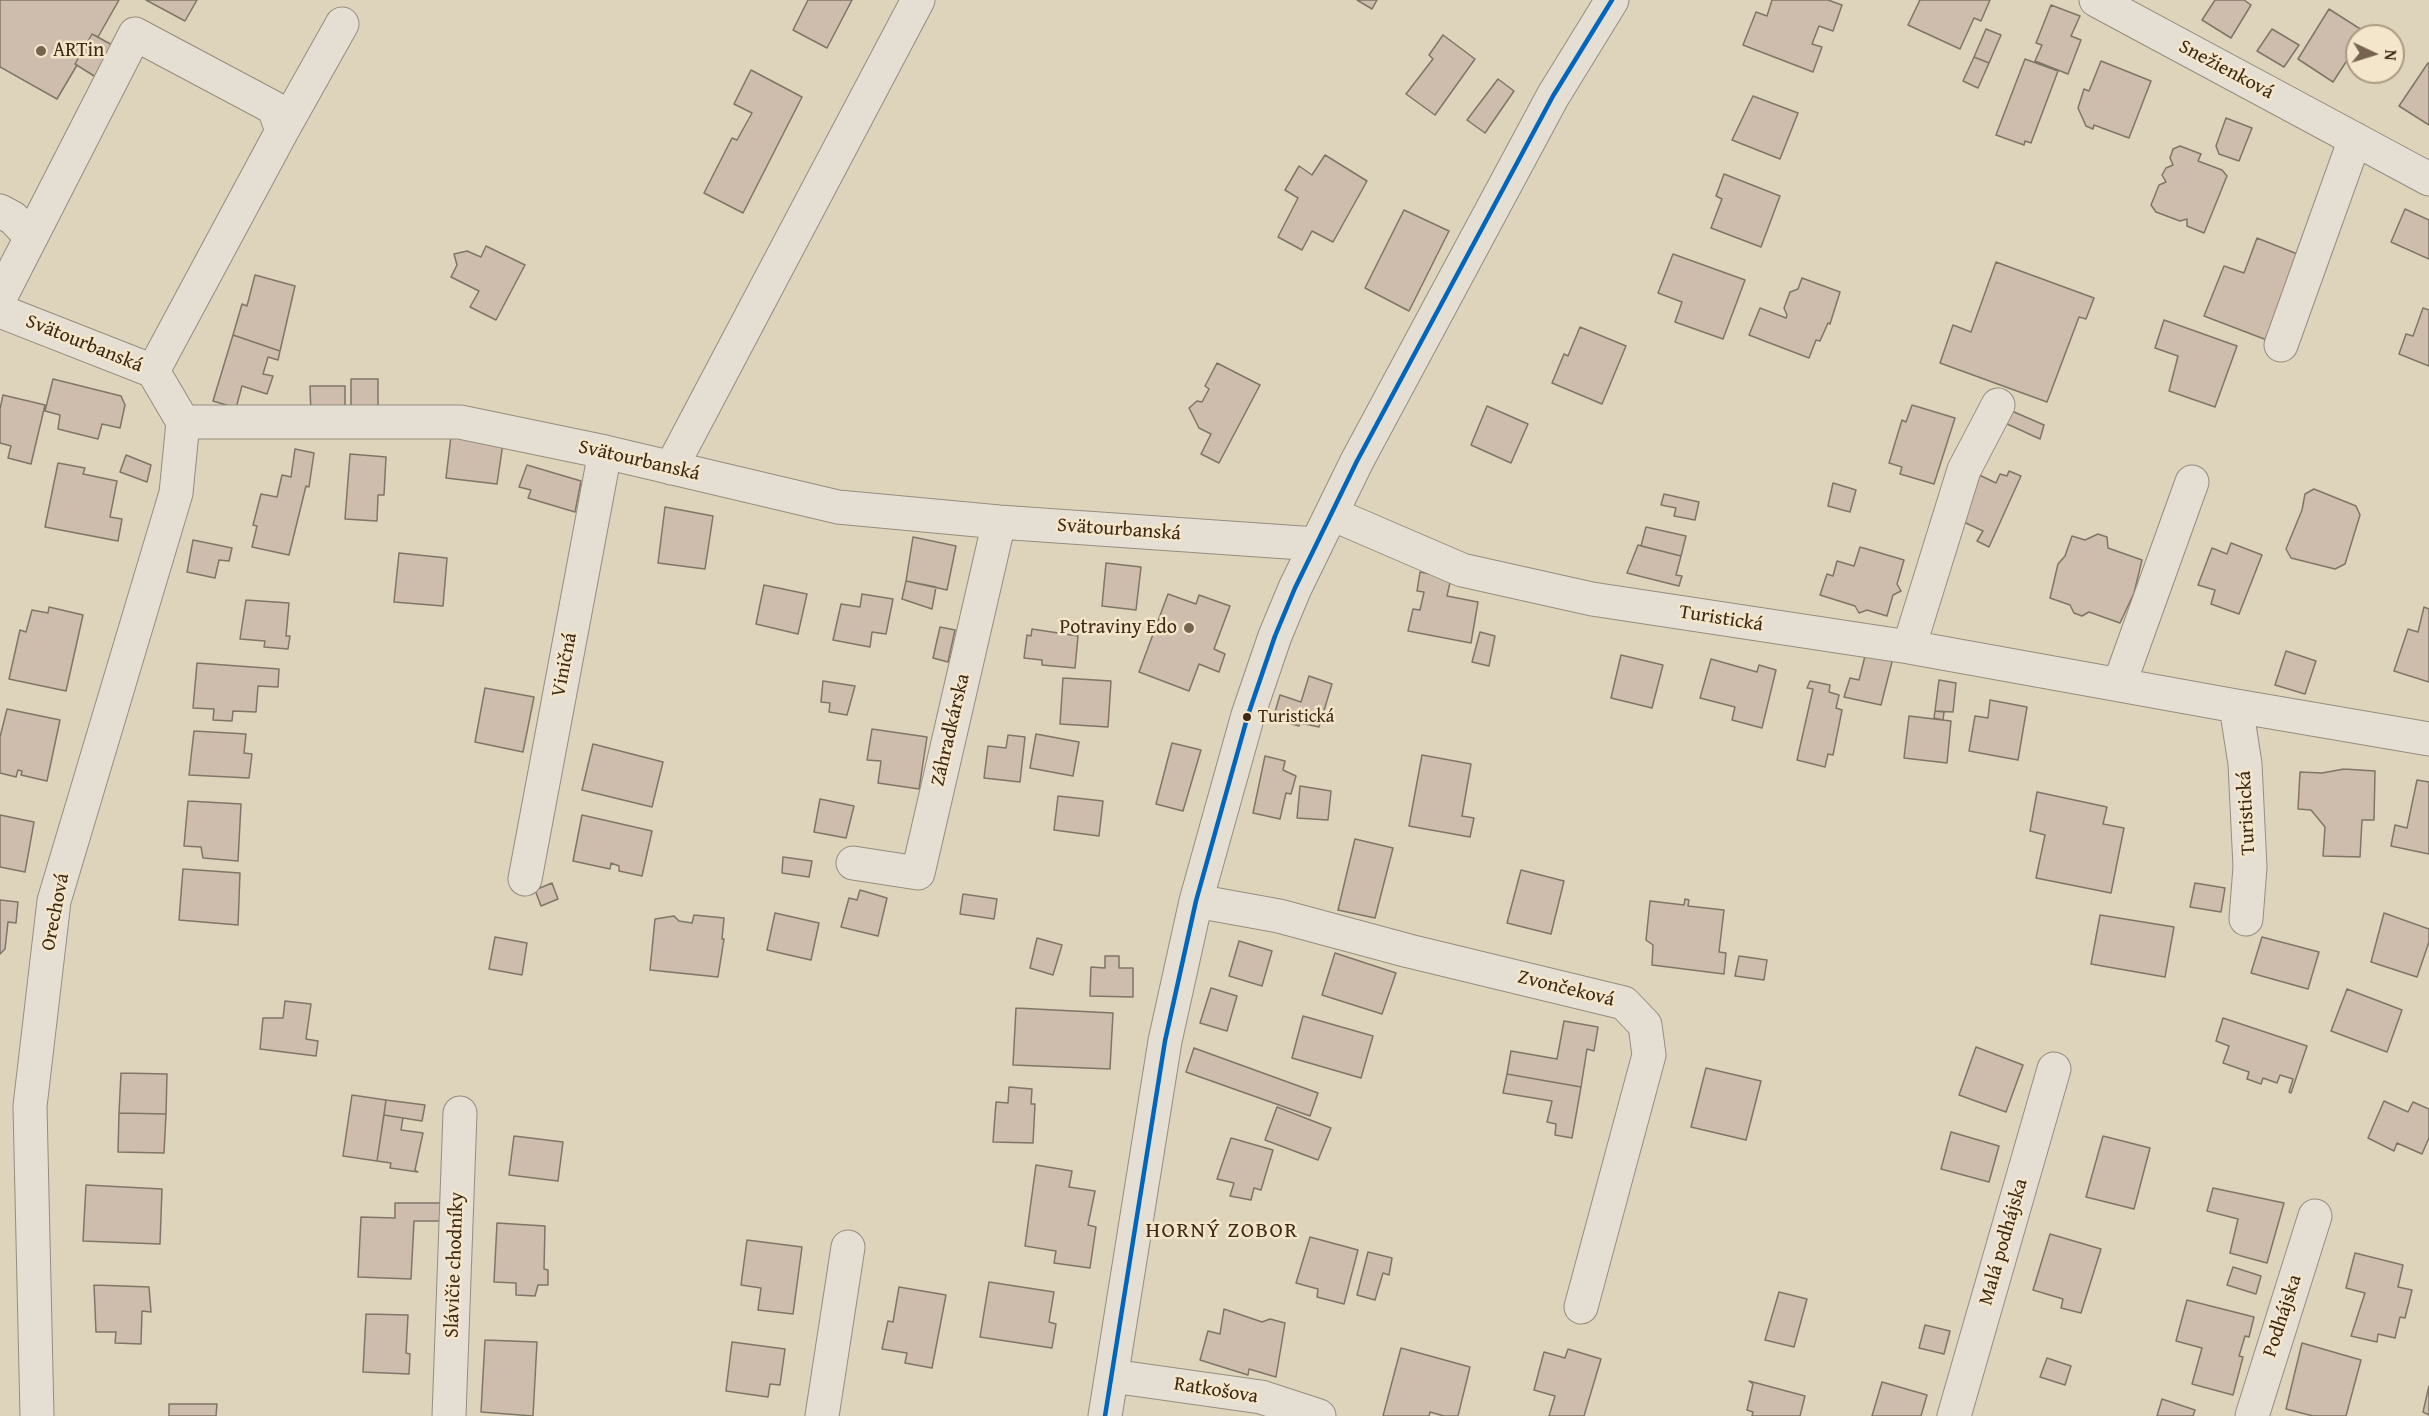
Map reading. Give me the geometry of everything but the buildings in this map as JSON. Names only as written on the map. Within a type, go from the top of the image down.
[{"type":"street","points":[[671,468],[918,0]]},
{"type":"street","points":[[1105,1416],[1165,1041],[1196,901],[1255,693],[1275,636],[1316,544],[1357,461],[1548,106],[1612,0]]},
{"type":"street","name":"Snežienková","points":[[2096,0],[2429,179]]},
{"type":"street","points":[[153,371],[342,24]]},
{"type":"street","points":[[0,298],[135,34],[274,108],[282,131]]},
{"type":"street","points":[[2281,345],[2355,139]]},
{"type":"street","points":[[0,211],[12,218],[31,237]]},
{"type":"street","name":"Svätourbanská","points":[[0,311],[153,371],[183,423],[460,422],[605,452],[838,507],[999,522],[1316,544]]},
{"type":"street","points":[[1909,647],[1964,470],[1998,405]]},
{"type":"street","name":"Orechová","points":[[37,1416],[30,1106],[54,901],[176,493],[183,423]]},
{"type":"street","name":"Viničná","points":[[525,879],[605,452]]},
{"type":"street","points":[[2119,685],[2192,482]]},
{"type":"street","name":"Turistická","points":[[1332,514],[1462,570],[1592,599],[1909,647],[2429,739]]},
{"type":"street","name":"Záhradkárska","points":[[853,863],[918,873],[999,522]]},
{"type":"street","name":"Turistická","points":[[2236,706],[2245,764],[2250,867],[2246,920]]},
{"type":"street","name":"Zvončeková","points":[[1196,901],[1279,916],[1409,951],[1624,1003],[1645,1024],[1649,1055],[1581,1307]]},
{"type":"street","name":"Malá podhájska","points":[[1954,1416],[2054,1069]]},
{"type":"street","name":"Slávičie chodníky","points":[[449,1416],[460,1113]]},
{"type":"street","name":"Podhájska","points":[[2252,1416],[2315,1216]]},
{"type":"street","points":[[822,1416],[848,1247]]},
{"type":"street","name":"Ratkošova","points":[[1112,1376],[1262,1397],[1319,1416]]},
{"type":"transit line","points":[[1105,1416],[1165,1041],[1196,901],[1248,715],[1275,636],[1295,588],[1357,461],[1553,96],[1612,0]]},
{"type":"place","name":"ARTin","points":[[41,51]]},
{"type":"place","name":"Potraviny Edo","points":[[1189,628]]},
{"type":"place","name":"Turistická","points":[[1247,717]]},
{"type":"district","name":"HORNÝ ZOBOR","points":[[1222,1231]]}]
